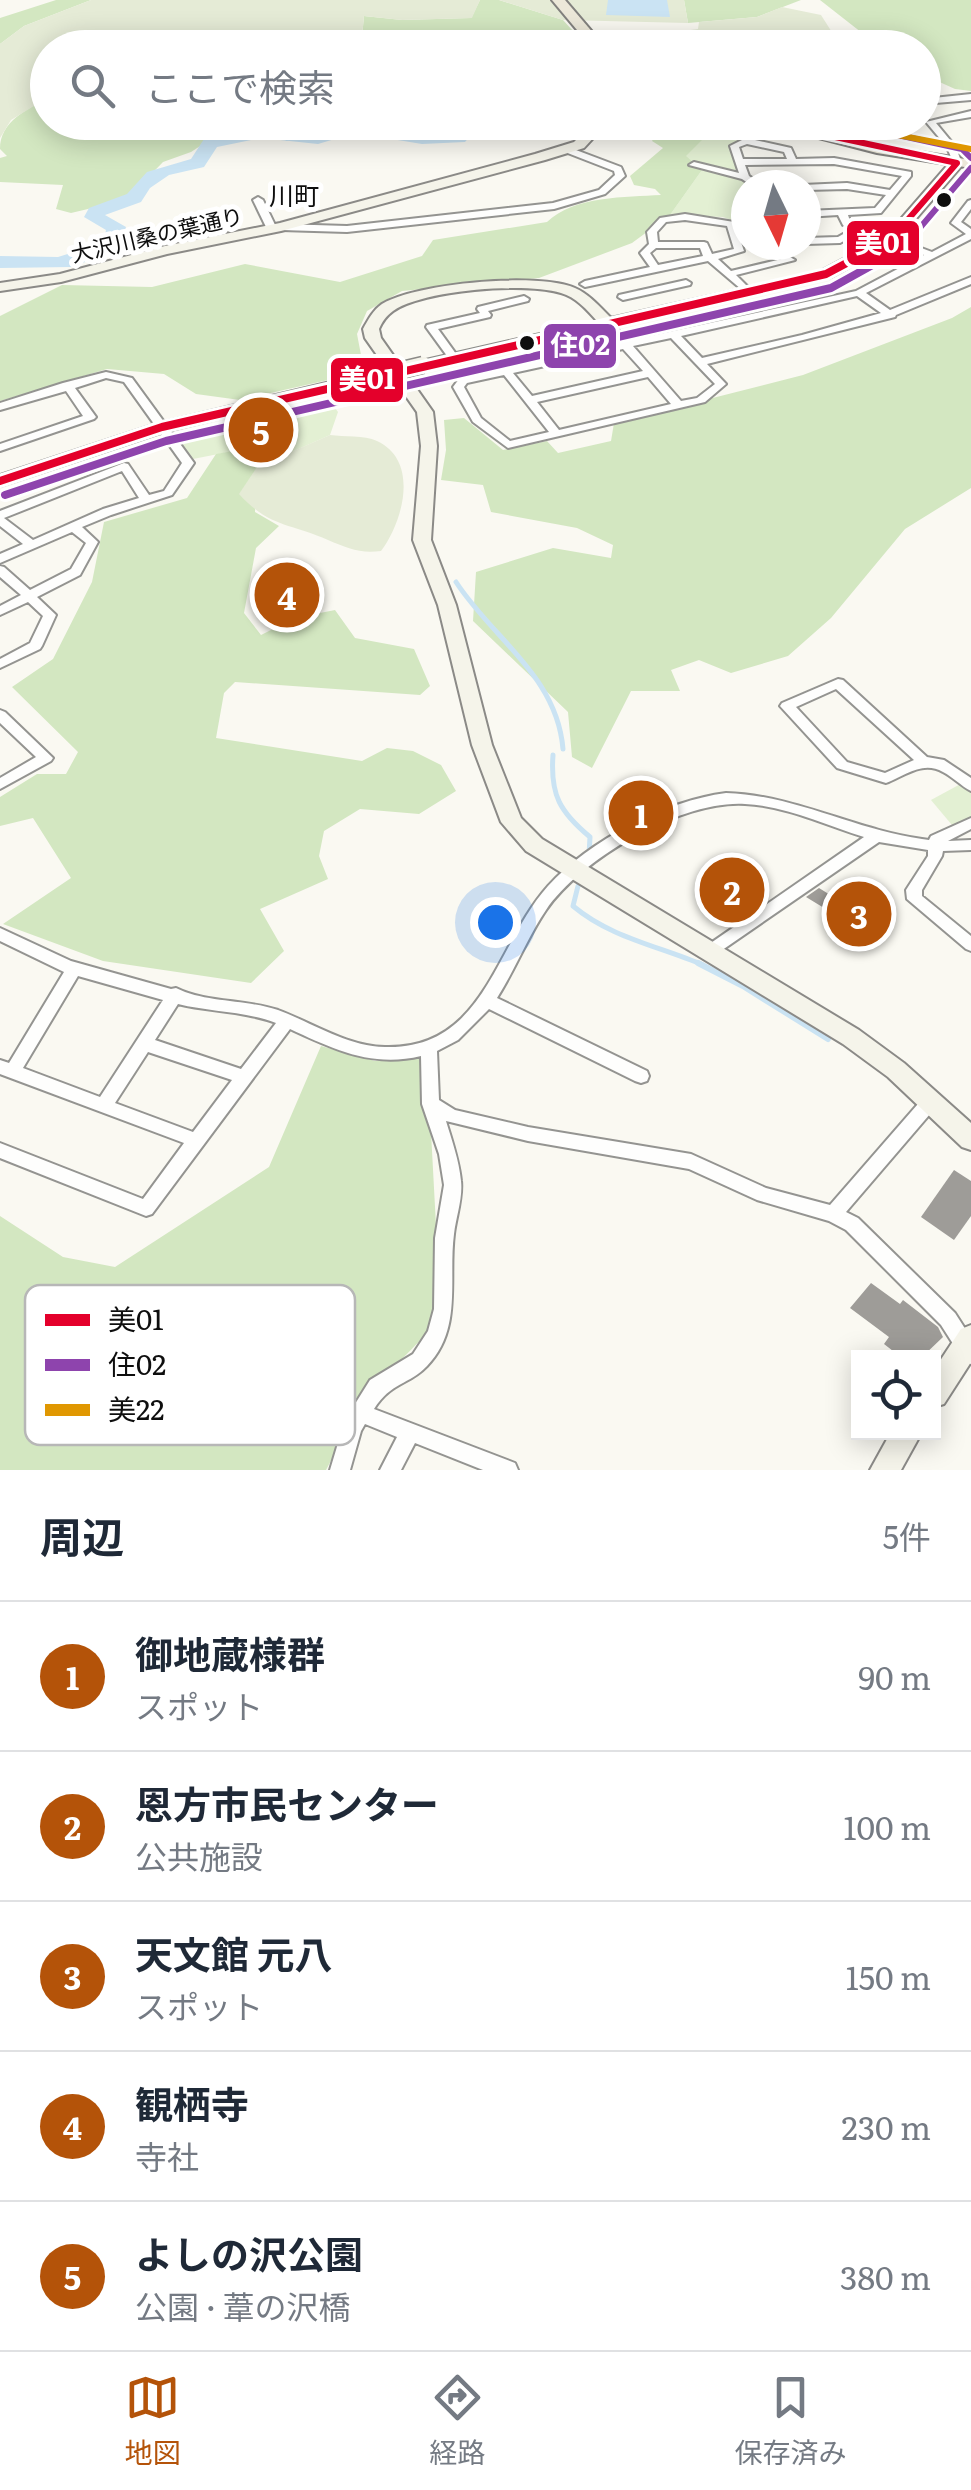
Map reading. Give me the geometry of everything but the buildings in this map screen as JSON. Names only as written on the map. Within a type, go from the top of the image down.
[{"type":"main road","points":[[558,0],[584,30]]},
{"type":"main road","points":[[838,140],[964,164]]},
{"type":"street","points":[[941,100],[971,97]]},
{"type":"street","points":[[941,120],[966,114],[971,127]]},
{"type":"street","points":[[0,481],[162,427],[826,274],[891,239],[964,164],[941,135]]},
{"type":"street","name":"大沢川桑の葉通り","points":[[0,286],[61,278],[166,250],[276,228],[568,150],[587,140]]},
{"type":"street","points":[[743,170],[734,146],[746,141],[788,150],[792,161]]},
{"type":"street","points":[[951,146],[971,147]]},
{"type":"street","points":[[258,200],[276,228],[347,230],[554,206],[602,192],[620,176],[618,169],[568,150]]},
{"type":"street","points":[[740,162],[834,161],[908,174],[878,210],[821,214]]},
{"type":"street","points":[[694,165],[731,174]]},
{"type":"street","points":[[821,187],[893,193]]},
{"type":"street","points":[[673,334],[721,384],[701,400],[508,445],[477,420],[458,387],[463,380],[859,293],[971,234],[956,223],[971,203]]},
{"type":"street","points":[[842,213],[846,223],[929,254]]},
{"type":"street","points":[[585,284],[740,251],[731,224],[673,217],[663,220],[652,232],[654,245]]},
{"type":"street","points":[[821,244],[827,246],[860,228]]},
{"type":"street","points":[[656,269],[645,253],[654,245],[704,245],[711,257],[748,292]]},
{"type":"street","points":[[728,274],[790,260]]},
{"type":"street","points":[[607,280],[625,299],[688,285],[669,266]]},
{"type":"street","points":[[700,362],[891,316],[971,280]]},
{"type":"street","points":[[680,406],[607,323],[571,292],[524,284],[406,299],[387,308],[371,328],[425,412],[428,446],[422,540],[447,606],[482,745],[520,834],[710,950],[800,1016],[896,1070],[971,1140]]},
{"type":"street","points":[[859,293],[891,316]]},
{"type":"street","points":[[454,358],[431,327],[486,315],[482,309],[524,299]]},
{"type":"street","points":[[506,371],[557,434]]},
{"type":"street","points":[[530,400],[650,373]]},
{"type":"street","points":[[0,407],[106,375],[128,380],[188,463],[168,493],[73,526],[0,560]]},
{"type":"street","points":[[0,448],[90,416],[67,384]]},
{"type":"street","points":[[31,545],[0,518],[124,466],[146,500]]},
{"type":"street","points":[[0,612],[76,572],[92,542],[73,526]]},
{"type":"street","points":[[0,570],[50,615],[36,646],[0,664]]},
{"type":"street","points":[[922,760],[838,683],[786,706],[842,765],[886,778],[922,760],[942,762],[971,786]]},
{"type":"street","points":[[0,715],[46,758],[0,784]]},
{"type":"street","points":[[0,934],[74,969],[199,1003],[259,1010],[353,1049],[379,1054],[428,1049],[450,1037],[488,1001],[543,902],[576,870],[664,814],[708,800],[788,806],[876,836],[935,846],[969,847]]},
{"type":"street","points":[[971,824],[936,840],[935,856],[914,890],[916,899],[971,945]]},
{"type":"street","points":[[710,950],[876,836]]},
{"type":"street","points":[[74,969],[6,1070],[198,1141]]},
{"type":"street","points":[[104,1105],[176,994]]},
{"type":"street","points":[[488,1001],[641,1076]]},
{"type":"street","points":[[0,1150],[146,1208],[287,1020]]},
{"type":"street","points":[[146,1044],[244,1077]]},
{"type":"street","points":[[355,1429],[377,1386],[420,1360],[436,1334],[443,1309],[444,1238],[453,1184],[448,1154],[430,1104],[428,1049]]},
{"type":"street","points":[[834,1214],[930,1102]]},
{"type":"street","points":[[430,1104],[451,1116],[544,1137],[691,1162],[763,1195],[834,1214],[852,1224],[948,1318],[969,1346],[941,1384]]},
{"type":"street","points":[[361,1413],[508,1470]]},
{"type":"street","points":[[390,1470],[410,1432]]},
{"type":"street","points":[[884,1470],[903,1440]]},
{"type":"street","points":[[340,1470],[349,1445]]},
{"type":"green space","points":[[56,0],[91,0],[24,26],[0,44],[0,18]]},
{"type":"green space","points":[[91,0],[480,0],[472,18],[402,20],[364,16],[363,30],[30,30],[30,108],[11,120],[0,138],[0,44],[24,26]]},
{"type":"green space","points":[[480,0],[499,0],[563,20],[572,30],[363,30],[364,16],[402,20],[471,18]]},
{"type":"green space","points":[[499,0],[684,0],[688,23],[563,20]]},
{"type":"green space","points":[[684,0],[801,0],[757,17],[688,23]]},
{"type":"green space","points":[[820,0],[971,0],[971,91],[941,83],[941,30],[858,30]]},
{"type":"green space","points":[[782,7],[821,15],[831,30],[691,30],[698,29],[699,22],[757,17]]},
{"type":"green space","points":[[30,108],[30,140],[209,140],[163,162],[126,200],[71,213],[56,209],[63,185],[0,182],[0,158],[7,156],[0,149],[1,139],[16,117]]},
{"type":"green space","points":[[694,140],[738,140],[734,148],[742,170],[731,170],[731,220],[670,215],[702,170],[681,156]]},
{"type":"green space","points":[[702,140],[686,156],[702,170],[670,215],[632,243],[539,278],[402,291],[367,311],[357,334],[361,355],[337,378],[240,400],[196,394],[164,374],[107,369],[0,401],[0,316],[62,285],[152,287],[245,264],[340,282],[422,256],[433,240],[547,222],[571,207],[601,200],[661,195],[655,189],[634,185],[630,176],[663,148],[652,141]]},
{"type":"green space","points":[[971,307],[971,488],[905,529],[831,618],[788,656],[731,673],[699,660],[671,670],[680,691],[631,691],[592,768],[572,757],[568,712],[473,621],[476,572],[553,548],[611,558],[613,545],[577,528],[491,512],[483,485],[441,480],[446,450],[444,420],[464,418],[503,450],[547,441],[558,453],[611,441],[614,423],[803,375],[952,318]]},
{"type":"green space","points":[[327,397],[338,412],[330,435],[276,459],[273,451],[249,448],[193,459],[176,436]]},
{"type":"green space","points":[[330,435],[377,441],[399,463],[403,477],[401,509],[381,551],[354,550],[281,523],[261,513],[239,494],[257,467]]},
{"type":"green space","points":[[249,448],[273,451],[276,459],[257,467],[255,512],[279,526],[256,548],[244,613],[261,635],[295,618],[335,610],[355,638],[414,649],[430,686],[420,695],[235,682],[224,693],[216,738],[362,761],[387,748],[413,751],[441,765],[456,791],[419,814],[360,809],[324,831],[319,856],[328,879],[260,909],[284,951],[251,983],[103,961],[3,924],[71,878],[33,818],[0,826],[0,797],[37,774],[66,774],[78,752],[12,687],[53,659],[92,582],[104,522],[187,498],[216,454]]},
{"type":"green space","points":[[966,781],[971,786],[971,823],[957,831],[931,800]]},
{"type":"green space","points":[[321,1046],[375,1061],[427,1057],[441,1319],[364,1398],[355,1415],[355,1285],[25,1285],[25,1445],[339,1445],[326,1470],[0,1470],[0,1216],[63,1257],[115,1267],[269,1167]]},
{"type":"water","points":[[608,0],[667,0],[670,17],[606,15]]},
{"type":"waterway","points":[[0,262],[71,261],[112,246],[116,227],[93,217],[96,212],[134,198],[153,175],[198,163],[210,143],[225,140]]},
{"type":"waterway","points":[[456,582],[536,679],[558,723],[563,749]]},
{"type":"waterway","points":[[553,755],[555,792],[564,811],[590,837],[589,855]]},
{"type":"waterway","points":[[578,886],[573,906],[588,917],[619,934],[699,964]]},
{"type":"waterway","points":[[699,964],[703,965]]},
{"type":"waterway","points":[[699,964],[828,1039]]},
{"type":"transit line","name":"美01","points":[[0,481],[162,427],[826,274],[891,239],[957,163],[849,140]]},
{"type":"transit line","name":"住02","points":[[921,140],[962,149],[971,158]]},
{"type":"transit line","name":"美22","points":[[924,140],[971,149]]},
{"type":"transit line","name":"住02","points":[[5,495],[166,441],[831,288],[900,251],[971,168]]},
{"type":"place","name":"よしの沢公園","points":[[261,430]]},
{"type":"place","name":"観栖寺","points":[[287,595]]},
{"type":"place","name":"御地蔵様群","points":[[641,813]]},
{"type":"place","name":"恩方市民センター","points":[[732,890]]},
{"type":"place","name":"天文館 元八","points":[[859,914]]},
{"type":"district","name":"川町","points":[[294,196]]}]
